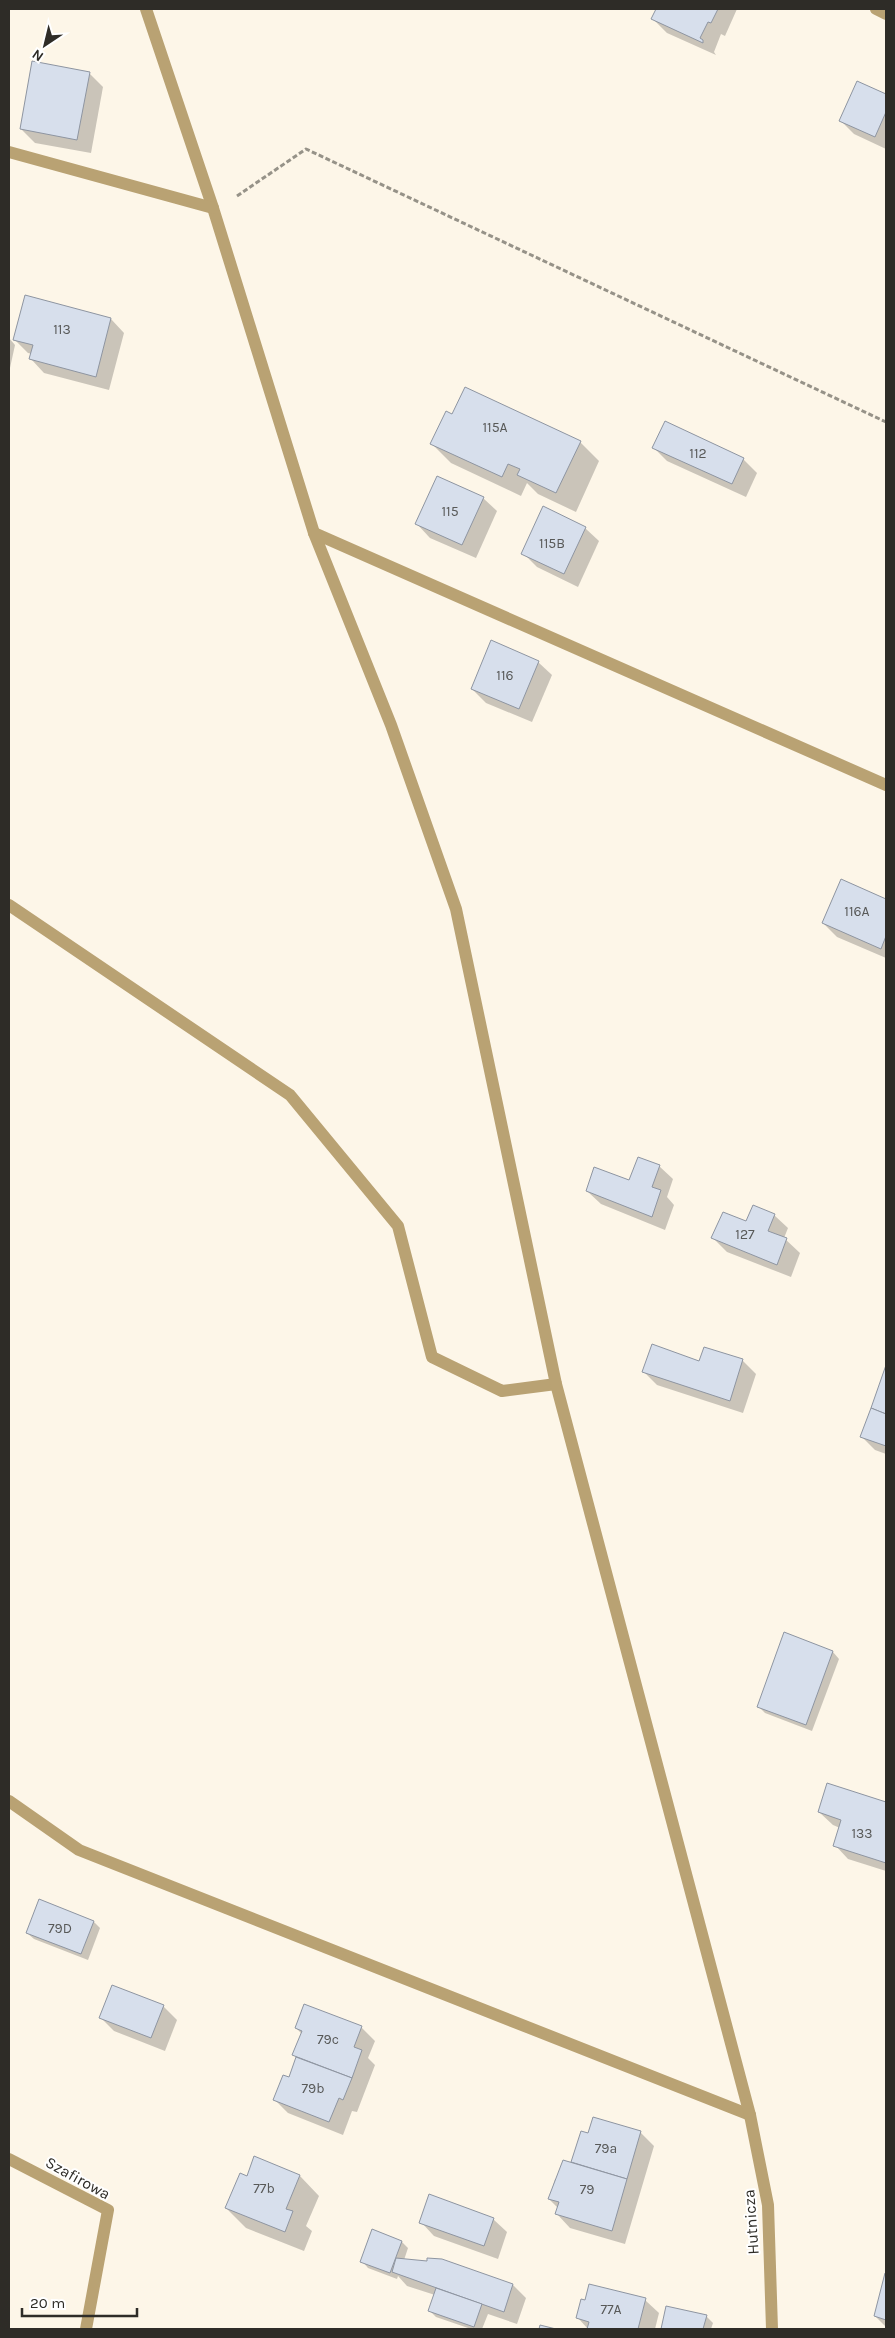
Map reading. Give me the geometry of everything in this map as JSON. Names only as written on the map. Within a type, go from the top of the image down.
[{"type":"street","name":"Hutnicza","points":[[146,9],[213,208],[314,533],[391,725],[456,909],[556,1384],[750,2115],[768,2205],[772,2329]]},
{"type":"street","points":[[876,9],[886,14]]},
{"type":"street","points":[[9,152],[213,208]]},
{"type":"street","points":[[314,533],[886,785]]},
{"type":"street","points":[[9,906],[290,1095],[398,1226],[432,1356],[502,1391],[556,1384]]},
{"type":"street","points":[[9,1801],[79,1850],[750,2115]]},
{"type":"street","name":"Szafirowa","points":[[9,2159],[108,2210],[86,2329]]},
{"type":"path","points":[[213,208],[231,199],[306,149],[886,422]]},
{"type":"building","points":[[656,9],[718,9],[711,23],[708,22],[700,38],[703,40],[703,43],[651,19]]},
{"type":"building","points":[[32,61],[90,72],[77,140],[20,129]]},
{"type":"building","points":[[857,81],[886,94],[886,112],[875,137],[839,121]]},
{"type":"building","points":[[25,295],[111,318],[96,377],[29,359],[33,345],[13,340]]},
{"type":"building","points":[[465,387],[581,441],[556,493],[517,475],[520,469],[508,464],[502,477],[430,444],[446,411],[452,414]]},
{"type":"building","points":[[665,421],[744,458],[732,484],[652,448]]},
{"type":"building","points":[[437,476],[484,497],[462,545],[415,524]]},
{"type":"building","points":[[543,506],[586,527],[564,574],[521,554]]},
{"type":"building","points":[[491,640],[539,661],[519,709],[471,689]]},
{"type":"building","points":[[841,879],[886,899],[886,936],[881,949],[822,923]]},
{"type":"building","points":[[638,1157],[660,1165],[652,1187],[661,1190],[652,1217],[586,1191],[594,1167],[629,1180]]},
{"type":"building","points":[[753,1205],[775,1214],[768,1231],[787,1238],[777,1265],[711,1238],[723,1212],[746,1221]]},
{"type":"building","points":[[652,1344],[699,1361],[704,1347],[743,1359],[730,1401],[642,1372]]},
{"type":"building","points":[[886,1365],[886,1414],[871,1408]]},
{"type":"building","points":[[871,1408],[886,1414],[886,1446],[860,1437]]},
{"type":"building","points":[[784,1632],[833,1651],[806,1725],[757,1707]]},
{"type":"building","points":[[827,1783],[886,1802],[886,1863],[833,1846],[841,1820],[818,1812]]},
{"type":"building","points":[[39,1899],[94,1921],[81,1954],[26,1933]]},
{"type":"building","points":[[112,1985],[164,2005],[151,2038],[99,2018]]},
{"type":"building","points":[[304,2004],[362,2026],[354,2047],[362,2050],[352,2078],[292,2055],[302,2031],[295,2028]]},
{"type":"building","points":[[296,2057],[352,2078],[343,2100],[339,2098],[329,2122],[273,2100],[283,2075],[289,2077]]},
{"type":"building","points":[[593,2117],[641,2131],[627,2179],[571,2162],[581,2131],[588,2133]]},
{"type":"building","points":[[254,2156],[300,2175],[286,2209],[293,2211],[285,2232],[225,2208],[240,2173],[247,2176]]},
{"type":"building","points":[[563,2160],[627,2179],[612,2231],[555,2214],[559,2202],[548,2199]]},
{"type":"building","points":[[429,2194],[494,2218],[484,2246],[419,2223]]},
{"type":"building","points":[[372,2229],[402,2241],[390,2273],[360,2262]]},
{"type":"building","points":[[396,2258],[427,2261],[427,2258],[442,2259],[513,2284],[504,2312],[392,2272]]},
{"type":"building","points":[[886,2273],[886,2320],[874,2316]]},
{"type":"building","points":[[589,2284],[646,2298],[638,2329],[587,2329],[589,2322],[576,2318],[581,2299],[585,2300]]},
{"type":"building","points":[[436,2288],[482,2304],[474,2327],[428,2311]]},
{"type":"building","points":[[666,2306],[707,2315],[703,2329],[661,2329]]},
{"type":"building","points":[[540,2325],[556,2329],[539,2329]]}]
